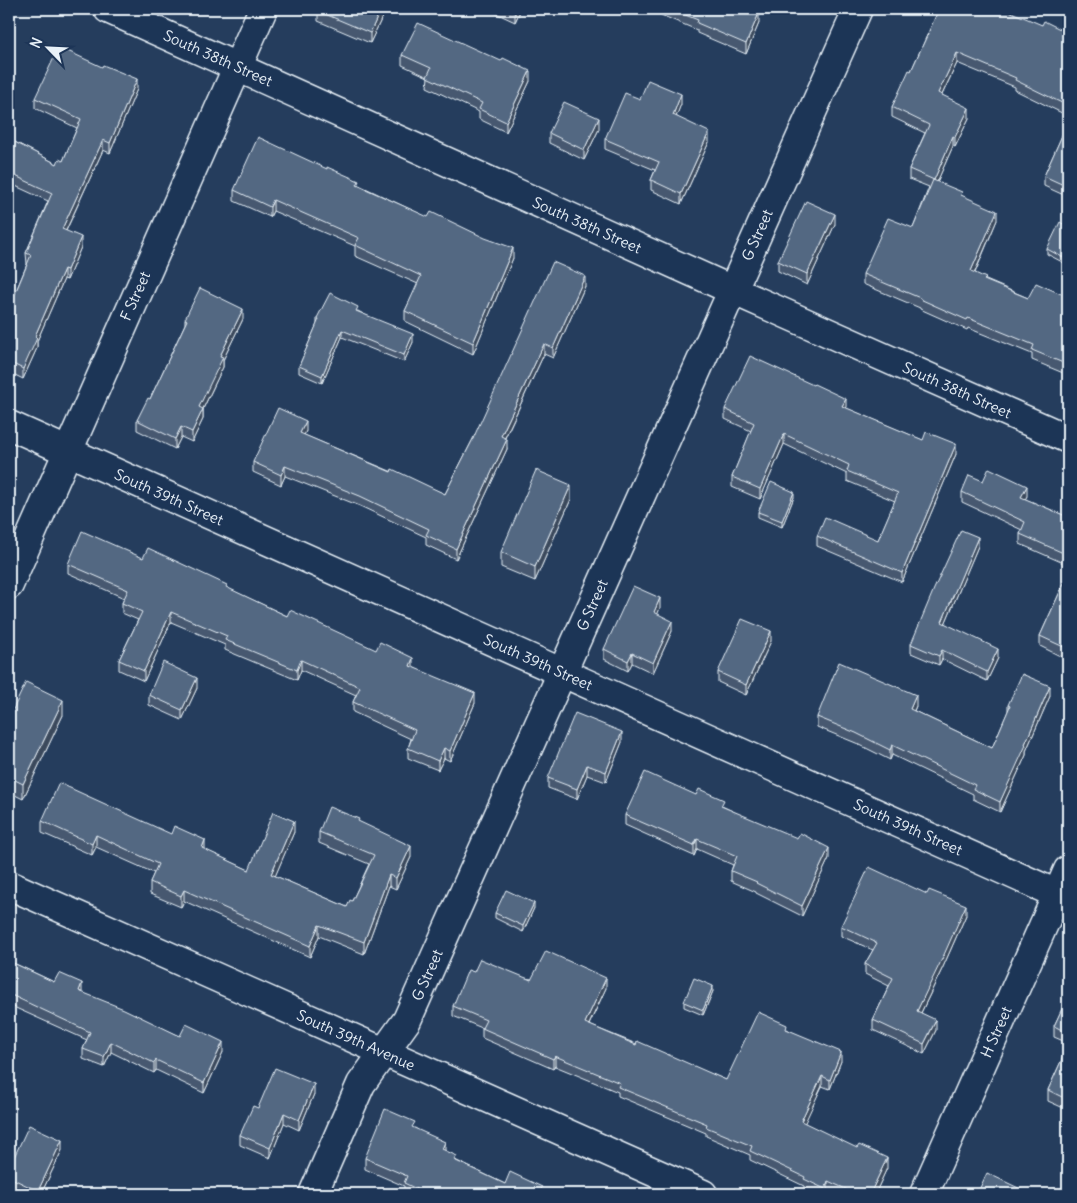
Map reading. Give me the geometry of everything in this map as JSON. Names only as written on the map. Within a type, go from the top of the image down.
[{"type":"street","name":"South 38th Street","points":[[108,9],[1068,439]]},
{"type":"street","name":"F Street","points":[[9,584],[66,451],[263,9]]},
{"type":"street","name":"G Street","points":[[313,1194],[361,1084],[407,1020],[858,9]]},
{"type":"street","name":"South 39th Street","points":[[9,425],[562,672],[1065,888]]},
{"type":"street","name":"South 39th Avenue","points":[[9,885],[703,1194]]},
{"type":"street","name":"H Street","points":[[924,1194],[1065,888]]},
{"type":"building","points":[[319,9],[381,9],[370,33],[318,11]]},
{"type":"building","points":[[505,9],[517,9],[515,13]]},
{"type":"building","points":[[670,9],[749,9],[759,13],[746,44],[697,23],[698,20]]},
{"type":"building","points":[[939,9],[1004,9],[1042,25],[1044,21],[1068,33],[1068,106],[1015,80],[1016,78],[957,53],[938,93],[969,108],[955,137],[953,136],[934,180],[909,169],[929,125],[892,107],[909,70],[911,71]]},
{"type":"building","points":[[418,23],[501,61],[503,58],[530,71],[506,122],[479,109],[482,103],[427,77],[431,68],[402,55]]},
{"type":"building","points":[[59,47],[102,67],[103,65],[137,79],[110,143],[103,140],[62,229],[81,237],[67,270],[64,269],[23,369],[9,362],[9,308],[31,255],[26,253],[52,193],[9,173],[9,139],[57,164],[59,159],[63,161],[81,119],[35,98]]},
{"type":"building","points":[[648,80],[681,94],[673,115],[709,132],[681,194],[651,180],[659,162],[605,139],[625,93],[640,99]]},
{"type":"building","points":[[564,102],[599,118],[584,150],[549,133]]},
{"type":"building","points":[[1068,122],[1068,187],[1044,176]]},
{"type":"building","points":[[258,137],[327,169],[327,167],[359,181],[357,185],[428,217],[431,212],[485,238],[513,248],[473,343],[405,311],[421,276],[355,245],[359,238],[273,200],[270,207],[234,190]]},
{"type":"building","points":[[933,180],[962,192],[961,195],[997,211],[971,271],[986,278],[984,280],[1028,298],[1036,283],[1068,297],[1068,365],[1032,350],[1034,345],[968,318],[967,320],[863,274],[888,218],[913,228]]},
{"type":"building","points":[[806,201],[835,214],[807,274],[778,261]]},
{"type":"building","points":[[1060,222],[1068,227],[1068,254],[1066,259],[1047,249]]},
{"type":"building","points":[[553,262],[585,276],[553,348],[544,344],[501,436],[507,439],[456,549],[426,535],[429,529],[360,496],[285,466],[281,475],[253,462],[278,408],[306,421],[300,433],[391,472],[392,469],[445,494],[472,441]]},
{"type":"building","points":[[200,288],[243,309],[220,356],[223,357],[199,407],[203,409],[192,432],[181,427],[175,439],[137,420],[148,398],[150,399]]},
{"type":"building","points":[[330,293],[358,307],[356,311],[413,334],[404,355],[342,330],[322,376],[299,366],[319,319],[317,318]]},
{"type":"building","points":[[750,356],[846,399],[842,406],[923,440],[926,432],[956,444],[902,573],[817,536],[825,517],[878,540],[898,493],[847,471],[849,465],[784,434],[760,489],[732,477],[754,423],[725,409]]},
{"type":"building","points":[[989,468],[1027,486],[1021,497],[1068,517],[1068,555],[1020,534],[1025,522],[962,492],[969,475],[983,481]]},
{"type":"building","points":[[536,470],[571,485],[535,567],[501,552]]},
{"type":"building","points":[[771,482],[794,492],[782,521],[758,512]]},
{"type":"building","points":[[961,530],[978,537],[942,622],[998,649],[987,672],[942,650],[939,656],[911,644]]},
{"type":"building","points":[[82,531],[143,558],[148,548],[287,616],[290,610],[376,650],[380,642],[413,658],[410,666],[475,693],[450,751],[444,748],[438,761],[408,748],[415,730],[353,702],[360,687],[301,660],[297,670],[225,640],[227,636],[171,612],[144,671],[119,660],[142,612],[122,603],[128,590],[68,564]]},
{"type":"building","points":[[1068,574],[1068,649],[1040,636]]},
{"type":"building","points":[[633,586],[660,598],[654,612],[672,621],[653,663],[632,653],[628,661],[604,649]]},
{"type":"building","points":[[742,619],[771,631],[746,685],[718,672]]},
{"type":"building","points":[[163,662],[197,678],[182,710],[149,695]]},
{"type":"building","points":[[839,662],[916,695],[910,709],[992,748],[1022,674],[1050,686],[1000,802],[973,789],[975,785],[892,745],[890,750],[817,717]]},
{"type":"building","points":[[26,682],[63,700],[23,784],[9,777],[9,718]]},
{"type":"building","points":[[575,713],[622,732],[606,772],[587,765],[577,789],[548,778]]},
{"type":"building","points":[[645,772],[696,795],[699,789],[724,800],[721,806],[797,838],[800,833],[829,848],[802,906],[757,882],[731,871],[737,856],[697,839],[694,845],[625,815]]},
{"type":"building","points":[[59,783],[171,834],[174,826],[205,840],[202,848],[249,870],[273,812],[294,821],[271,874],[347,907],[350,900],[352,901],[374,855],[319,832],[329,807],[359,819],[358,821],[411,846],[396,878],[389,875],[364,942],[319,925],[310,946],[184,890],[181,896],[150,882],[158,864],[96,835],[92,844],[42,821]]},
{"type":"building","points":[[869,867],[927,894],[929,890],[966,905],[917,1011],[936,1020],[924,1044],[873,1020],[893,978],[865,964],[877,943],[841,926]]},
{"type":"building","points":[[506,890],[534,903],[523,926],[495,913]]},
{"type":"building","points":[[546,951],[606,978],[585,1023],[636,1045],[637,1041],[726,1080],[758,1012],[787,1025],[786,1029],[841,1052],[830,1080],[822,1076],[801,1121],[857,1148],[859,1145],[887,1158],[870,1194],[857,1194],[828,1181],[825,1189],[804,1179],[805,1177],[750,1151],[752,1146],[706,1127],[707,1124],[618,1087],[620,1083],[555,1056],[553,1059],[482,1028],[486,1020],[453,1006],[468,970],[474,972],[480,959],[531,980]]},
{"type":"building","points":[[9,961],[54,982],[59,973],[82,983],[79,991],[124,1009],[180,1036],[186,1024],[223,1042],[204,1083],[156,1060],[154,1063],[111,1042],[104,1057],[83,1049],[90,1032],[9,994]]},
{"type":"building","points":[[694,978],[713,986],[703,1010],[684,1002]]},
{"type":"building","points":[[1068,996],[1068,1033],[1054,1026]]},
{"type":"building","points":[[1068,1046],[1068,1100],[1048,1090]]},
{"type":"building","points":[[275,1068],[314,1084],[299,1120],[284,1113],[270,1148],[240,1135],[253,1106],[258,1108]]},
{"type":"building","points":[[385,1109],[415,1122],[412,1127],[445,1142],[442,1149],[457,1156],[454,1160],[505,1184],[510,1172],[542,1187],[540,1192],[545,1194],[427,1194],[404,1183],[407,1176],[365,1158]]},
{"type":"building","points":[[29,1125],[62,1140],[38,1191],[9,1177],[9,1168]]},
{"type":"building","points":[[987,1173],[1031,1194],[977,1194]]}]
